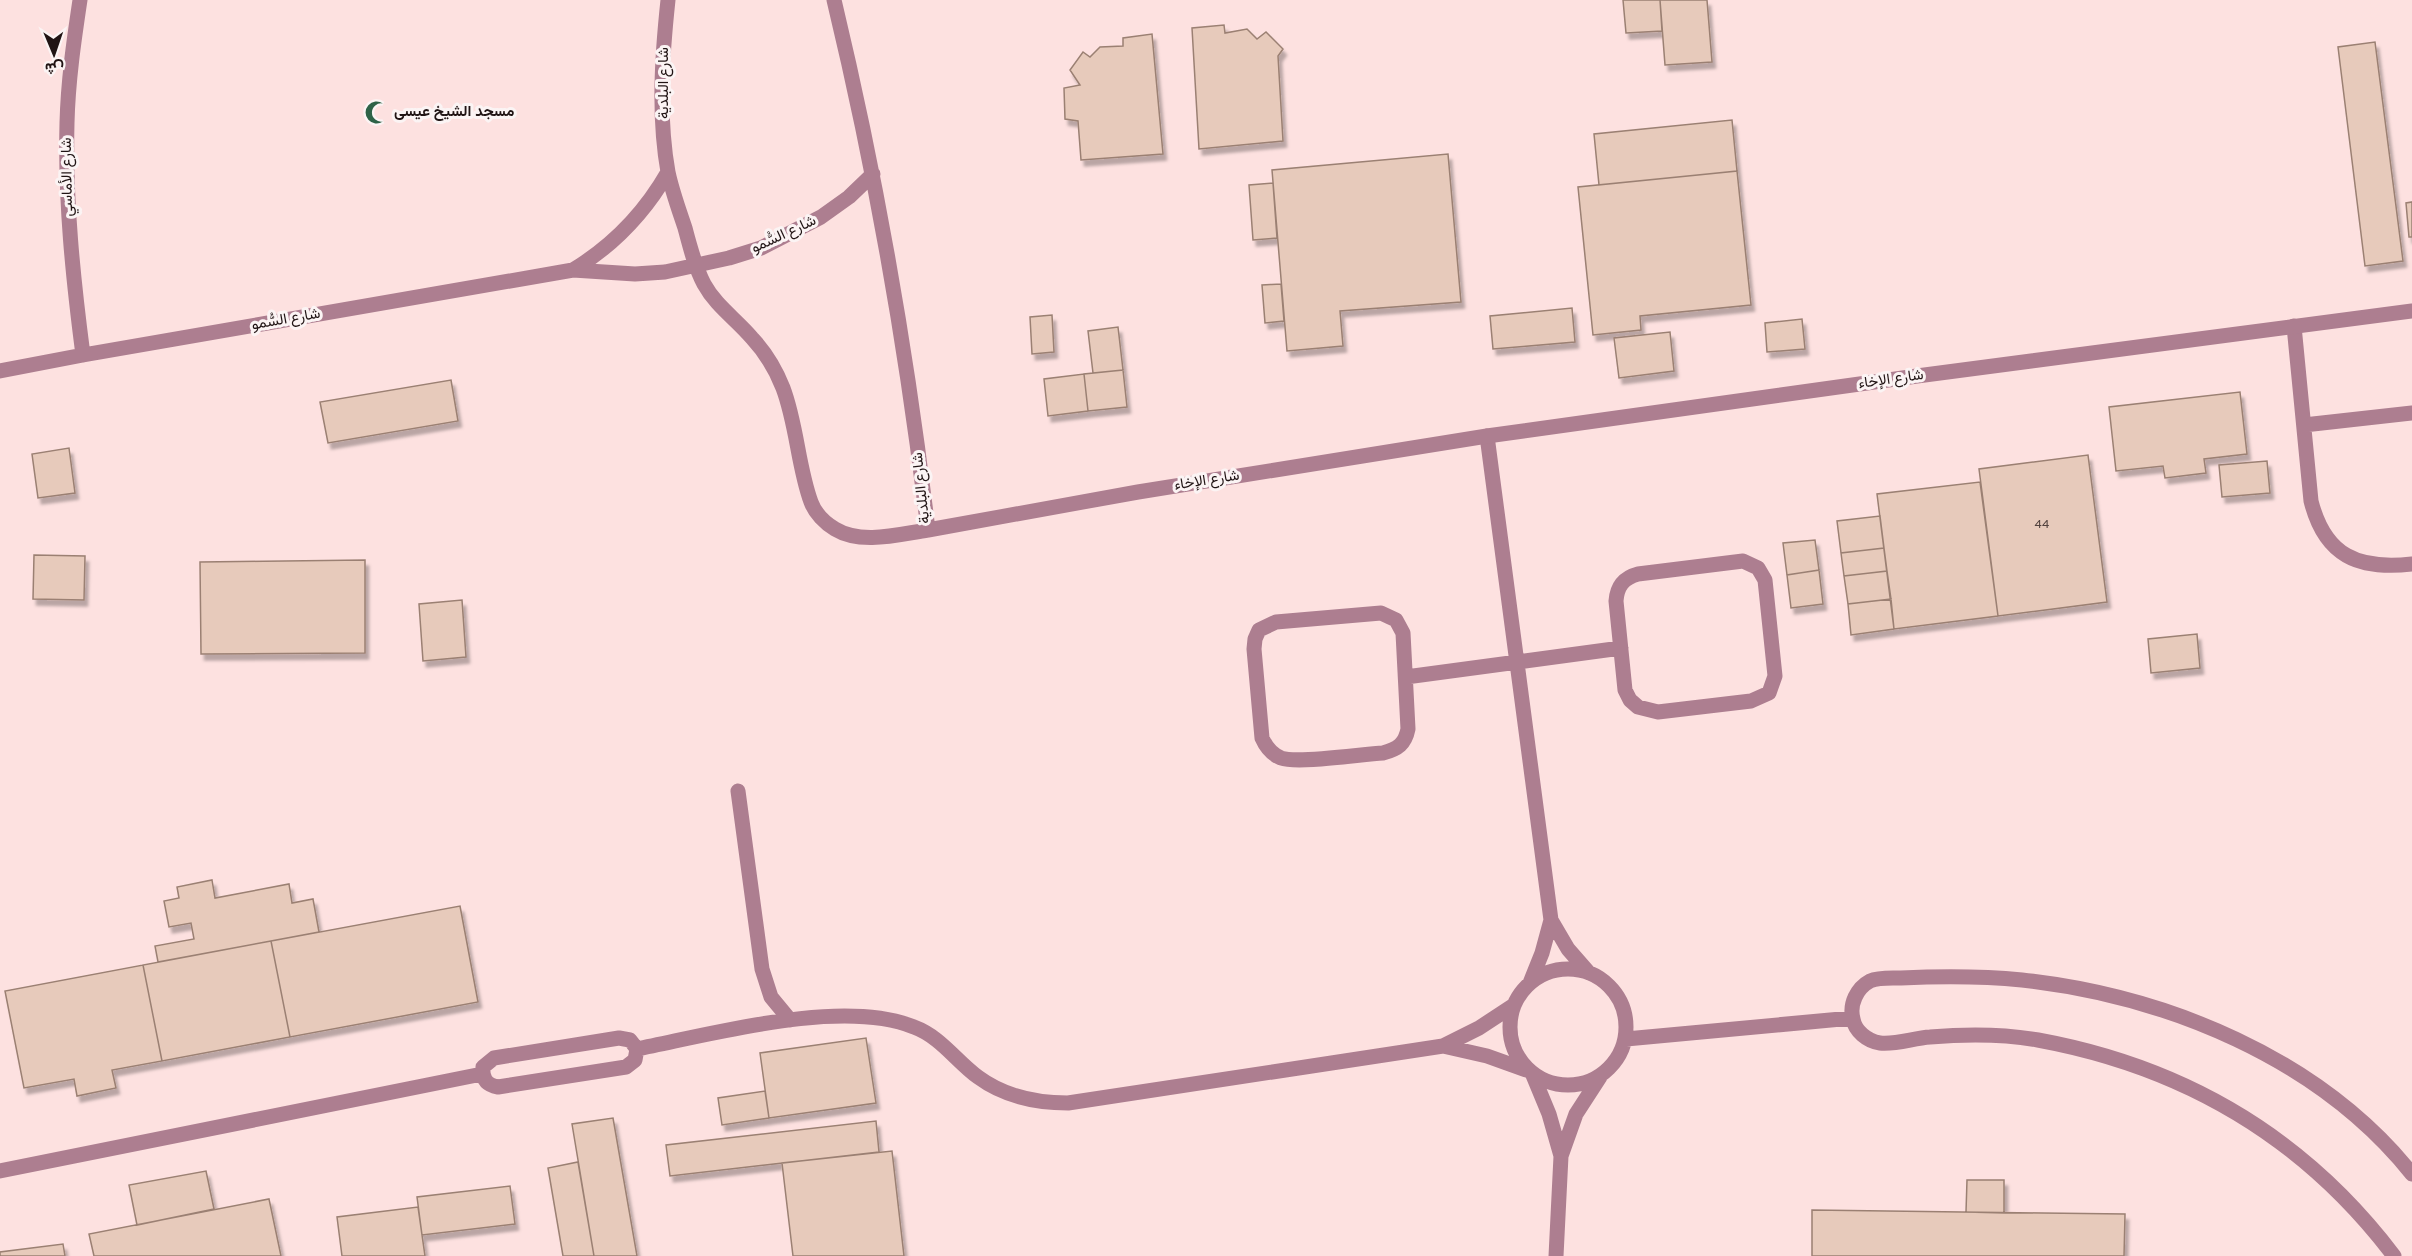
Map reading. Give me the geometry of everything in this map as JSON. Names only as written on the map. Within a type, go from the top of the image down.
[{"type":"street","name":"شارع الأماسي","points":[[80,0],[73,48],[67,132],[72,267],[83,355]]},
{"type":"street","name":"شارع البلدية","points":[[668,0],[662,80],[668,172],[696,265],[704,284],[717,303],[765,354],[782,385],[812,504],[821,519],[836,530],[853,536],[872,537],[928,530],[899,310],[873,174],[834,0]]},
{"type":"street","name":"شارع السُّمو","points":[[573,270],[596,256],[637,218],[654,196],[668,172]]},
{"type":"street","name":"شارع السُّمو","points":[[0,371],[573,270],[635,274],[665,272],[761,248],[792,234],[849,197],[873,174]]},
{"type":"street","name":"شارع الإخاء","points":[[928,530],[1184,485],[1487,436],[2412,311]]},
{"type":"street","points":[[2294,326],[2311,501],[2316,519],[2325,535],[2337,549],[2367,564],[2384,566],[2412,564]]},
{"type":"street","points":[[2304,425],[2412,412]]},
{"type":"street","points":[[1487,436],[1551,920],[1568,949],[1590,974]]},
{"type":"street","points":[[1743,561],[1750,563],[1762,574],[1775,676],[1769,693],[1760,698],[1658,712],[1647,711],[1638,707],[1625,690],[1621,648],[1617,591],[1629,576],[1743,561]]},
{"type":"street","points":[[1382,613],[1389,615],[1396,620],[1403,633],[1406,677],[1408,729],[1401,745],[1393,750],[1283,759],[1274,755],[1266,747],[1262,738],[1254,649],[1259,630],[1267,625],[1276,622],[1382,613]]},
{"type":"street","points":[[1406,677],[1621,648]]},
{"type":"street","points":[[738,791],[762,969],[771,997],[790,1020]]},
{"type":"street","points":[[1530,983],[1551,920]]},
{"type":"street","points":[[1556,1256],[1561,1156],[1576,1114],[1600,1077],[1616,1060],[1626,1039],[1627,1023],[1623,1007],[1615,993],[1604,981],[1575,970],[1559,970],[1530,983],[1514,1005],[1510,1023],[1511,1041],[1518,1058],[1531,1072],[1549,1114],[1561,1156]]},
{"type":"street","points":[[2394,1256],[2359,1212],[2312,1166],[2276,1139],[2200,1092],[2160,1074],[2107,1055],[2031,1039],[1981,1036],[1931,1037],[1881,1043],[1863,1035],[1852,1018],[1852,1007],[1860,989],[1868,982],[1878,979],[1939,976],[1995,977],[2051,983],[2160,1009],[2248,1045],[2290,1068],[2332,1097],[2370,1130],[2412,1174]]},
{"type":"street","points":[[637,1049],[790,1020],[851,1016],[896,1020],[918,1028],[940,1042],[978,1077],[999,1090],[1023,1099],[1045,1103],[1068,1103],[1443,1047],[1479,1028],[1514,1005]]},
{"type":"street","points":[[1626,1039],[1852,1018]]},
{"type":"street","points":[[619,1038],[630,1040],[637,1049],[631,1065],[614,1069],[498,1087],[491,1086],[482,1074],[483,1067],[494,1058],[619,1038]]},
{"type":"street","points":[[1443,1047],[1487,1056],[1531,1072],[1548,1082],[1566,1086],[1583,1084],[1600,1077]]},
{"type":"street","points":[[0,1171],[482,1074]]},
{"type":"building","points":[[1623,0],[1660,0],[1662,31],[1626,33]]},
{"type":"building","points":[[1660,0],[1707,0],[1712,62],[1665,65]]},
{"type":"building","points":[[1224,25],[1225,33],[1247,29],[1257,39],[1266,32],[1283,49],[1278,56],[1283,141],[1199,149],[1192,28]]},
{"type":"building","points":[[1152,34],[1163,154],[1081,160],[1078,121],[1065,119],[1064,88],[1080,85],[1070,70],[1083,52],[1090,57],[1100,47],[1123,46],[1123,38]]},
{"type":"building","points":[[2375,42],[2403,261],[2365,266],[2338,47]]},
{"type":"building","points":[[1732,120],[1737,171],[1599,185],[1594,134]]},
{"type":"building","points":[[1448,154],[1461,302],[1340,311],[1343,346],[1287,351],[1272,170]]},
{"type":"building","points":[[1737,171],[1751,305],[1640,316],[1641,330],[1593,335],[1578,187]]},
{"type":"building","points":[[1273,183],[1277,238],[1253,240],[1249,185]]},
{"type":"building","points":[[2412,202],[2412,237],[2409,237],[2406,203]]},
{"type":"building","points":[[1281,284],[1284,321],[1265,323],[1262,285]]},
{"type":"building","points":[[1572,308],[1575,342],[1493,349],[1490,316]]},
{"type":"building","points":[[1052,315],[1054,352],[1032,354],[1030,317]]},
{"type":"building","points":[[1802,319],[1805,349],[1767,352],[1765,323]]},
{"type":"building","points":[[1118,327],[1123,370],[1093,373],[1088,331]]},
{"type":"building","points":[[1670,332],[1674,371],[1619,378],[1614,338]]},
{"type":"building","points":[[1123,370],[1127,407],[1088,411],[1084,374]]},
{"type":"building","points":[[1084,374],[1088,411],[1048,416],[1044,379]]},
{"type":"building","points":[[451,380],[458,421],[328,443],[320,402]]},
{"type":"building","points":[[2240,392],[2247,454],[2204,459],[2206,473],[2165,478],[2163,466],[2116,471],[2109,407]]},
{"type":"building","points":[[69,448],[75,493],[38,498],[32,454]]},
{"type":"building","points":[[2088,455],[2107,602],[1998,616],[1979,469]]},
{"type":"building","points":[[2267,461],[2270,493],[2222,497],[2219,465]]},
{"type":"building","points":[[1980,482],[1998,616],[1894,629],[1877,494]]},
{"type":"building","points":[[1880,516],[1884,548],[1841,553],[1837,521]]},
{"type":"building","points":[[1815,540],[1819,570],[1787,575],[1783,543]]},
{"type":"building","points":[[1884,548],[1887,571],[1844,576],[1841,553]]},
{"type":"building","points":[[34,555],[85,556],[84,600],[33,599]]},
{"type":"building","points":[[365,560],[365,653],[201,654],[200,562]]},
{"type":"building","points":[[1819,570],[1823,604],[1791,608],[1787,575]]},
{"type":"building","points":[[1887,571],[1891,599],[1848,604],[1844,576]]},
{"type":"building","points":[[1891,599],[1894,629],[1851,635],[1848,604]]},
{"type":"building","points":[[462,600],[466,657],[423,661],[419,604]]},
{"type":"building","points":[[2197,634],[2200,668],[2151,673],[2148,639]]},
{"type":"building","points":[[212,880],[215,898],[289,884],[292,903],[313,899],[319,932],[158,962],[155,946],[194,939],[191,923],[169,927],[164,901],[179,898],[177,887]]},
{"type":"building","points":[[460,906],[478,1002],[290,1037],[271,941]]},
{"type":"building","points":[[271,941],[290,1037],[162,1061],[143,965]]},
{"type":"building","points":[[143,965],[162,1061],[112,1070],[116,1088],[77,1096],[74,1079],[24,1088],[5,991]]},
{"type":"building","points":[[866,1038],[876,1103],[769,1118],[760,1053]]},
{"type":"building","points":[[765,1091],[769,1118],[722,1125],[718,1098]]},
{"type":"building","points":[[613,1118],[637,1256],[594,1256],[572,1124]]},
{"type":"building","points":[[876,1121],[879,1152],[670,1176],[666,1145]]},
{"type":"building","points":[[892,1151],[904,1256],[793,1256],[782,1163]]},
{"type":"building","points":[[578,1162],[594,1256],[563,1256],[548,1168]]},
{"type":"building","points":[[206,1171],[214,1209],[137,1225],[129,1185]]},
{"type":"building","points":[[1967,1180],[2004,1180],[2004,1213],[1966,1212]]},
{"type":"building","points":[[510,1186],[515,1224],[422,1235],[417,1197]]},
{"type":"building","points":[[269,1199],[281,1256],[94,1256],[89,1234]]},
{"type":"building","points":[[418,1207],[425,1256],[342,1256],[337,1217]]},
{"type":"building","points":[[1812,1210],[2125,1214],[2124,1256],[1812,1256]]},
{"type":"building","points":[[63,1244],[65,1256],[0,1256],[0,1252]]},
{"type":"place","name":"مسجد الشيخ عيسى","points":[[376,112]]}]
